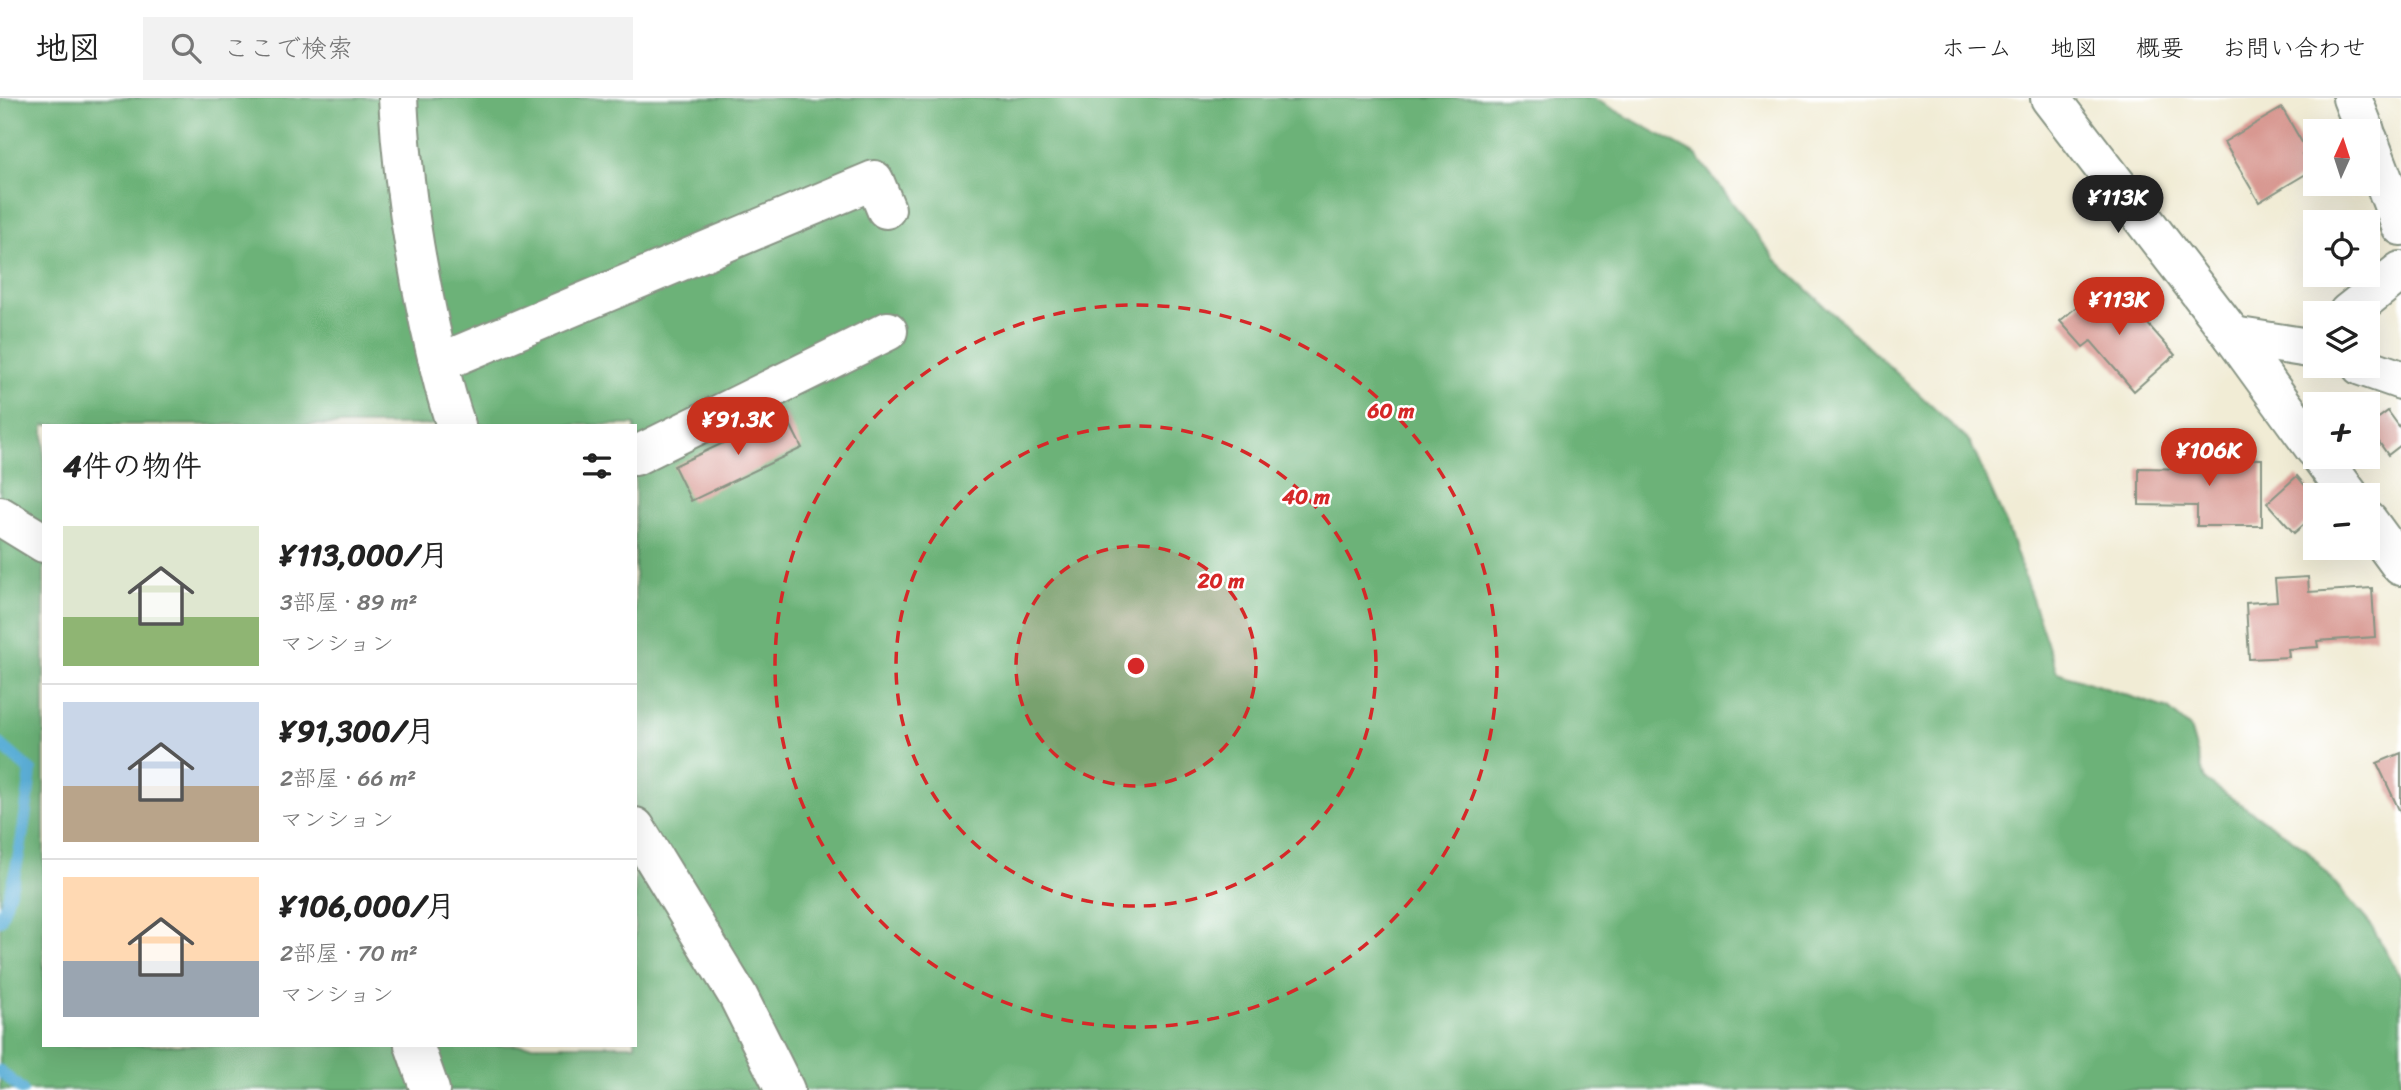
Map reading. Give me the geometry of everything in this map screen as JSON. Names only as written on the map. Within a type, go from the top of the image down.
[{"type":"street","points":[[398,98],[402,167],[416,262],[446,398],[456,424]]},
{"type":"street","points":[[2050,98],[2233,336],[2303,432]]},
{"type":"street","points":[[2352,98],[2360,119]]},
{"type":"street","points":[[2380,171],[2401,226]]},
{"type":"street","points":[[439,363],[874,180],[886,209]]},
{"type":"street","points":[[2363,301],[2401,271]]},
{"type":"street","points":[[637,455],[888,331]]},
{"type":"street","points":[[2233,336],[2303,344]]},
{"type":"street","points":[[2380,373],[2401,380]]},
{"type":"street","points":[[0,516],[42,542]]},
{"type":"street","points":[[2380,537],[2401,566]]},
{"type":"street","points":[[637,830],[738,996],[785,1090]]},
{"type":"street","points":[[415,1047],[430,1090]]},
{"type":"green space","points":[[0,98],[1593,98],[1696,155],[1776,260],[1970,442],[2007,526],[2057,672],[2168,709],[2190,728],[2205,780],[2305,848],[2371,925],[2401,978],[2401,1090],[0,1090]]},
{"type":"building","points":[[2282,108],[2303,144],[2303,176],[2259,202],[2224,142]]},
{"type":"building","points":[[2102,285],[2118,305],[2126,299],[2175,355],[2134,391],[2091,341],[2083,347],[2060,321]]},
{"type":"building","points":[[2388,411],[2401,429],[2401,445],[2388,455],[2380,443],[2380,417]]},
{"type":"building","points":[[785,414],[802,448],[691,501],[674,466]]},
{"type":"building","points":[[2226,446],[2226,459],[2262,459],[2262,526],[2197,526],[2197,506],[2139,505],[2139,468],[2192,469],[2192,447]]},
{"type":"building","points":[[2297,476],[2303,483],[2303,525],[2294,533],[2267,503]]},
{"type":"building","points":[[2308,577],[2309,592],[2372,588],[2375,637],[2317,641],[2318,647],[2288,649],[2289,657],[2249,659],[2246,603],[2277,601],[2275,579]]},
{"type":"building","points":[[2401,753],[2401,814],[2377,763]]},
{"type":"waterway","points":[[0,744],[31,771],[17,866],[0,920]]},
{"type":"waterway","points":[[0,1071],[22,1090]]}]
